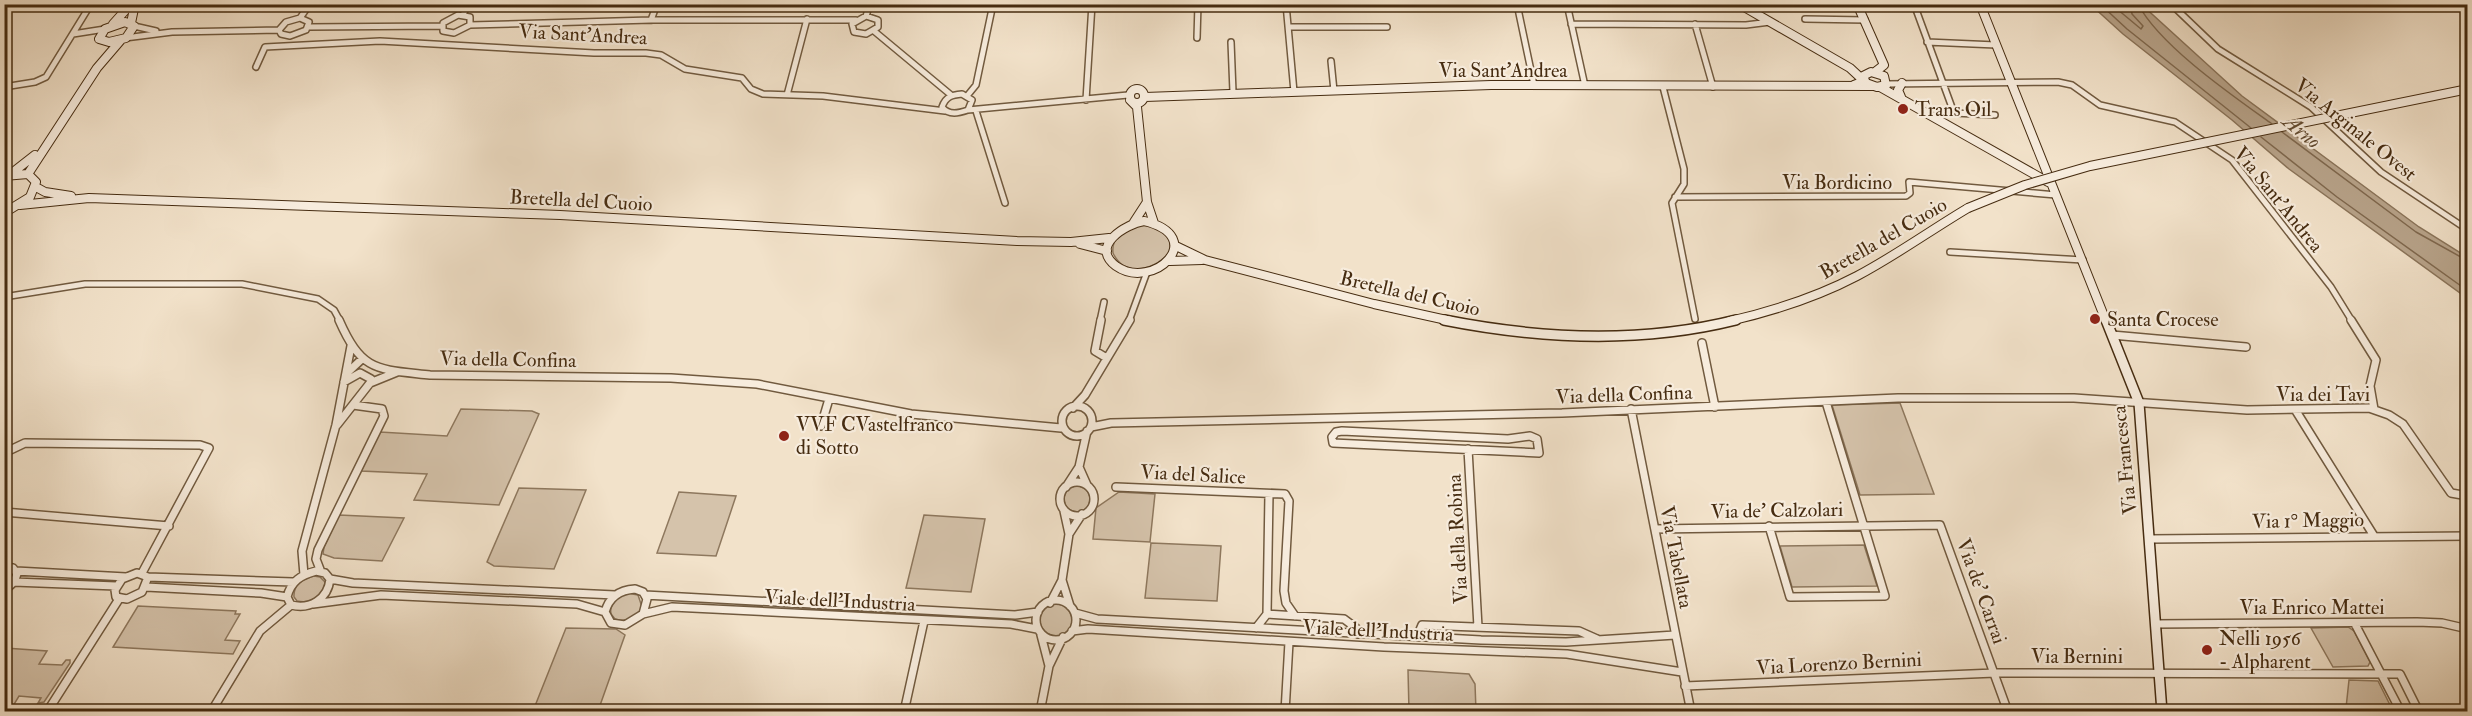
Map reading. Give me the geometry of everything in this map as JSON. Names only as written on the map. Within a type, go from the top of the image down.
[{"type":"main road","points":[[28,174],[97,68],[123,39],[133,32],[133,4]]},
{"type":"main road","points":[[97,68],[101,39],[105,29],[113,25],[133,4]]},
{"type":"main road","points":[[1739,4],[1850,68],[1864,81],[1882,84]]},
{"type":"main road","points":[[1857,4],[1884,65],[1863,76],[1864,81]]},
{"type":"main road","name":"Via Francesca","points":[[1981,6],[2139,403],[2162,711]]},
{"type":"main road","points":[[113,25],[133,24]]},
{"type":"main road","points":[[101,39],[123,39]]},
{"type":"main road","points":[[1850,68],[1871,72],[1882,84],[1901,98],[2051,184]]},
{"type":"main road","name":"Via Sant'Andrea","points":[[1851,86],[1864,81]]},
{"type":"main road","points":[[1898,83],[1901,98]]},
{"type":"main road","name":"Via Sant'Andrea","points":[[1129,98],[1134,90],[1142,99],[1155,95],[1233,92],[1534,85],[1713,87],[1882,84]]},
{"type":"main road","name":"Bretella del Cuoio","points":[[1155,223],[1172,234],[1176,246],[1205,260],[1478,326],[1548,335],[1633,334],[1705,327],[1767,312],[1840,285],[1968,208],[2025,185],[2090,166],[2468,89]]},
{"type":"main road","points":[[1129,98],[1142,99],[1147,202],[1155,223],[1134,222]]},
{"type":"main road","points":[[8,175],[48,142]]},
{"type":"main road","points":[[4,213],[20,205],[36,187],[33,177],[28,174],[8,175]]},
{"type":"main road","name":"Bretella del Cuoio","points":[[36,187],[45,192],[89,198],[560,215],[1071,242],[1109,238],[1119,228],[1134,222]]},
{"type":"main road","name":"Bretella del Cuoio","points":[[20,205],[89,198]]},
{"type":"main road","points":[[1134,222],[1147,202]]},
{"type":"main road","points":[[1107,251],[1109,238]]},
{"type":"main road","name":"Bretella del Cuoio","points":[[1071,242],[1107,251],[1114,264],[1134,272],[1147,272],[1170,261],[1205,260]]},
{"type":"main road","points":[[1170,261],[1176,246]]},
{"type":"street","points":[[4,87],[35,82],[46,77],[91,4]]},
{"type":"street","points":[[300,18],[310,4]]},
{"type":"street","points":[[463,15],[468,4]]},
{"type":"street","points":[[651,20],[657,4]]},
{"type":"street","points":[[866,16],[870,4]]},
{"type":"street","points":[[967,96],[976,85],[993,4]]},
{"type":"street","points":[[1086,100],[1092,4]]},
{"type":"street","points":[[1197,38],[1198,4]]},
{"type":"street","points":[[1286,4],[1294,92]]},
{"type":"street","points":[[1517,4],[1534,85]]},
{"type":"street","points":[[1567,4],[1585,86]]},
{"type":"street","points":[[1907,4],[1981,6]]},
{"type":"street","name":"Via Arginale Ovest","points":[[2171,4],[2218,49],[2311,106],[2381,172],[2468,230]]},
{"type":"street","points":[[1914,5],[1954,113],[1995,115]]},
{"type":"street","points":[[279,30],[283,35],[290,36],[308,27],[442,26],[450,18],[463,15],[470,17],[470,25]]},
{"type":"street","points":[[442,26],[443,31],[454,33],[470,25],[651,20],[856,20],[866,16],[878,20],[878,27],[874,31],[861,34],[854,32],[851,27],[856,20]]},
{"type":"street","points":[[123,39],[172,32],[279,30],[286,22],[300,18],[308,20],[308,27]]},
{"type":"street","points":[[1805,19],[1865,20]]},
{"type":"street","points":[[787,95],[807,20]]},
{"type":"street","points":[[1571,24],[1770,22]]},
{"type":"street","points":[[133,24],[172,32]]},
{"type":"street","points":[[1695,24],[1713,87]]},
{"type":"street","points":[[1289,27],[1387,27]]},
{"type":"street","points":[[74,34],[105,29]]},
{"type":"street","points":[[874,31],[951,96],[967,96]]},
{"type":"street","points":[[86,33],[101,39]]},
{"type":"street","name":"Via Sant'Andrea","points":[[256,67],[265,47],[380,41],[594,53],[646,53],[661,55],[685,69],[742,78],[752,89],[763,94],[823,96],[957,114],[968,110],[1115,97],[1129,98]]},
{"type":"street","points":[[1232,42],[1233,92]]},
{"type":"street","points":[[1927,42],[1996,45]]},
{"type":"street","points":[[1330,61],[1334,91]]},
{"type":"street","name":"Via Sant'Andrea","points":[[1882,84],[2011,81],[2066,83],[2100,105],[2142,116],[2170,119],[2232,160],[2331,287],[2376,360],[2370,386],[2374,409]]},
{"type":"street","points":[[1663,87],[1684,169],[1684,184],[1672,203],[1695,319]]},
{"type":"street","points":[[945,111],[943,104],[951,96]]},
{"type":"street","points":[[967,96],[972,102],[968,110]]},
{"type":"street","points":[[976,111],[1005,203]]},
{"type":"street","name":"Via Bordicino","points":[[1675,197],[1733,198],[1854,194],[1906,196],[1910,193],[1909,182],[2056,195]]},
{"type":"street","points":[[1950,252],[2083,260]]},
{"type":"street","points":[[1134,272],[1141,288]]},
{"type":"street","points":[[1045,425],[1073,408],[1085,395],[1105,357],[1134,312],[1147,272]]},
{"type":"street","name":"Via della Confina","points":[[4,297],[85,284],[206,282],[242,284],[318,299],[326,303],[340,317],[351,346],[363,358],[397,372],[430,375],[671,378],[757,384],[911,414],[1045,425],[1061,428],[1071,434],[1110,423],[1631,409],[1898,398],[2074,398],[2139,403]]},
{"type":"street","points":[[1104,302],[1095,351],[1105,357]]},
{"type":"street","points":[[2112,335],[2246,347]]},
{"type":"street","points":[[1702,344],[1715,406]]},
{"type":"street","points":[[304,574],[302,551],[336,425],[351,346]]},
{"type":"street","points":[[345,375],[363,358]]},
{"type":"street","points":[[336,425],[370,381],[374,364]]},
{"type":"street","points":[[370,381],[397,372]]},
{"type":"street","points":[[344,383],[360,373],[370,381]]},
{"type":"street","points":[[1073,408],[1085,409],[1085,395]]},
{"type":"street","points":[[821,426],[830,399]]},
{"type":"street","points":[[1769,526],[1790,597],[1885,596],[1826,402]]},
{"type":"street","name":"Via dei Tavi","points":[[2139,403],[2295,411],[2374,409],[2390,415],[2403,424],[2451,493],[2468,496]]},
{"type":"street","points":[[286,597],[293,582],[304,574],[321,572],[316,559],[318,550],[384,416],[382,409],[353,405]]},
{"type":"street","name":"Via della Confina","points":[[1085,409],[1093,417],[1110,423]]},
{"type":"street","name":"Via Tabellata","points":[[1631,409],[1691,711]]},
{"type":"street","points":[[2295,411],[2374,536]]},
{"type":"street","points":[[1061,416],[1061,428]]},
{"type":"street","points":[[1049,666],[1035,622],[1038,612],[1050,603],[1062,580],[1069,534],[1064,511],[1058,500],[1079,467],[1082,447],[1093,417]]},
{"type":"street","points":[[1342,430],[1508,439],[1530,436],[1536,439],[1539,453],[1468,449],[1333,443],[1332,438],[1336,432],[1342,430]]},
{"type":"street","points":[[1071,434],[1082,447]]},
{"type":"street","points":[[4,453],[25,443],[206,446],[209,448],[208,454],[145,575],[146,587]]},
{"type":"street","name":"Via della Robina","points":[[1468,449],[1478,627]]},
{"type":"street","points":[[1069,534],[1095,500],[1094,493],[1086,485],[1079,467]]},
{"type":"street","points":[[1066,487],[1076,483],[1086,485]]},
{"type":"street","name":"Via del Salice","points":[[1116,487],[1269,494]]},
{"type":"street","points":[[1256,628],[1267,614],[1269,494],[1285,494],[1288,498],[1284,591],[1286,603],[1295,615]]},
{"type":"street","points":[[1064,511],[1073,514],[1083,513]]},
{"type":"street","points":[[4,512],[169,526]]},
{"type":"street","name":"Via de’ Calzolari","points":[[1655,529],[1864,525]]},
{"type":"street","name":"Via de’ Carrai","points":[[1864,525],[1940,525],[1995,673]]},
{"type":"street","name":"Via 1° Maggio","points":[[2150,539],[2468,536]]},
{"type":"street","points":[[4,567],[15,570],[126,576],[293,582]]},
{"type":"street","points":[[4,591],[14,582],[15,570]]},
{"type":"street","name":"Viale dell'Industria","points":[[321,572],[330,579],[353,583],[615,595],[635,589],[645,595],[1016,615],[1038,612]]},
{"type":"street","points":[[119,599],[115,594],[116,586],[126,576]]},
{"type":"street","points":[[313,604],[328,590],[330,579]]},
{"type":"street","points":[[1040,711],[1049,666],[1062,638],[1072,631],[1076,622],[1062,580]]},
{"type":"street","points":[[14,582],[116,586]]},
{"type":"street","points":[[47,711],[119,599],[133,597],[146,587],[261,593],[286,597],[291,605],[260,631],[211,711]]},
{"type":"street","name":"Viale dell'Industria","points":[[291,605],[301,608],[313,604],[388,595],[584,605],[605,612],[608,620],[620,625],[630,623],[643,614],[672,607],[1015,625],[1039,632],[1051,639],[1062,638]]},
{"type":"street","points":[[605,612],[608,603],[615,595]]},
{"type":"street","points":[[643,614],[647,604],[645,595]]},
{"type":"street","name":"Viale dell'Industria","points":[[1050,603],[1061,602],[1073,610],[1097,619],[1358,634],[1555,642],[1675,635]]},
{"type":"street","points":[[1267,614],[1344,618],[1356,628],[1358,634]]},
{"type":"street","points":[[904,711],[924,621]]},
{"type":"street","name":"Via Enrico Mattei","points":[[2155,624],[2417,622],[2442,623],[2468,629]]},
{"type":"street","points":[[2355,624],[2401,711]]},
{"type":"street","points":[[1417,637],[1422,625],[1580,631],[1600,640]]},
{"type":"street","name":"Viale dell'Industria","points":[[1072,631],[1088,629],[1289,642],[1567,654],[1682,672]]},
{"type":"street","points":[[1285,711],[1289,642]]},
{"type":"street","points":[[1995,673],[2008,711]]},
{"type":"street","name":"Via Bernini","points":[[1995,673],[2381,674]]},
{"type":"street","name":"Via Lorenzo Bernini","points":[[1685,686],[1995,673]]},
{"type":"street","points":[[2381,674],[2400,675],[2418,710]]},
{"type":"shaded area","points":[[1139,225],[1157,227],[1169,237],[1171,251],[1158,263],[1141,269],[1133,269],[1118,261],[1113,253],[1113,247],[1120,234]]},
{"type":"shaded area","points":[[1900,403],[1934,494],[1860,495],[1832,405]]},
{"type":"shaded area","points":[[461,409],[532,411],[539,414],[499,505],[414,500],[427,474],[361,471],[380,432],[447,436]]},
{"type":"shaded area","points":[[1077,486],[1086,490],[1090,499],[1086,508],[1077,512],[1068,508],[1064,499],[1068,490]]},
{"type":"shaded area","points":[[519,488],[586,490],[554,569],[494,566],[487,562]]},
{"type":"shaded area","points":[[679,492],[736,496],[716,556],[657,553]]},
{"type":"shaded area","points":[[1119,492],[1155,494],[1150,542],[1093,539],[1096,508]]},
{"type":"shaded area","points":[[339,515],[404,518],[382,561],[334,558],[323,554]]},
{"type":"shaded area","points":[[924,515],[985,519],[971,592],[906,588]]},
{"type":"shaded area","points":[[1151,543],[1221,546],[1217,601],[1145,598]]},
{"type":"shaded area","points":[[1864,545],[1877,586],[1792,587],[1780,546]]},
{"type":"shaded area","points":[[314,576],[320,577],[325,582],[322,591],[312,600],[297,601],[294,593],[297,586]]},
{"type":"shaded area","points":[[627,593],[638,595],[642,607],[631,618],[615,619],[611,614],[613,604]]},
{"type":"shaded area","points":[[1056,604],[1067,609],[1072,620],[1067,631],[1056,636],[1045,631],[1040,620],[1045,609]]},
{"type":"shaded area","points":[[138,606],[236,611],[235,614],[240,614],[225,640],[240,641],[233,654],[113,647]]},
{"type":"shaded area","points":[[2348,627],[2354,631],[2370,662],[2368,666],[2333,667],[2311,628]]},
{"type":"shaded area","points":[[566,628],[616,629],[625,635],[598,711],[533,711]]},
{"type":"shaded area","points":[[5,648],[47,651],[39,664],[62,665],[66,660],[70,660],[70,663],[44,702],[38,703],[41,698],[19,696],[10,711],[5,711]]},
{"type":"shaded area","points":[[1408,670],[1469,674],[1475,684],[1476,711],[1409,711]]},
{"type":"shaded area","points":[[2349,680],[2378,681],[2393,711],[2348,711],[2346,708]]},
{"type":"water","name":"Arno","points":[[2091,5],[2142,5],[2242,96],[2419,227],[2467,257],[2467,298],[2289,169],[2232,120],[2123,34]]},
{"type":"place","name":"Trans Oil","points":[[1903,109]]},
{"type":"place","name":"Santa Crocese","points":[[2095,319]]},
{"type":"place","name":"VVF CVastelfranco di Sotto","points":[[784,436]]},
{"type":"place","name":"Nelli 1956 - Alpharent","points":[[2207,650]]}]
